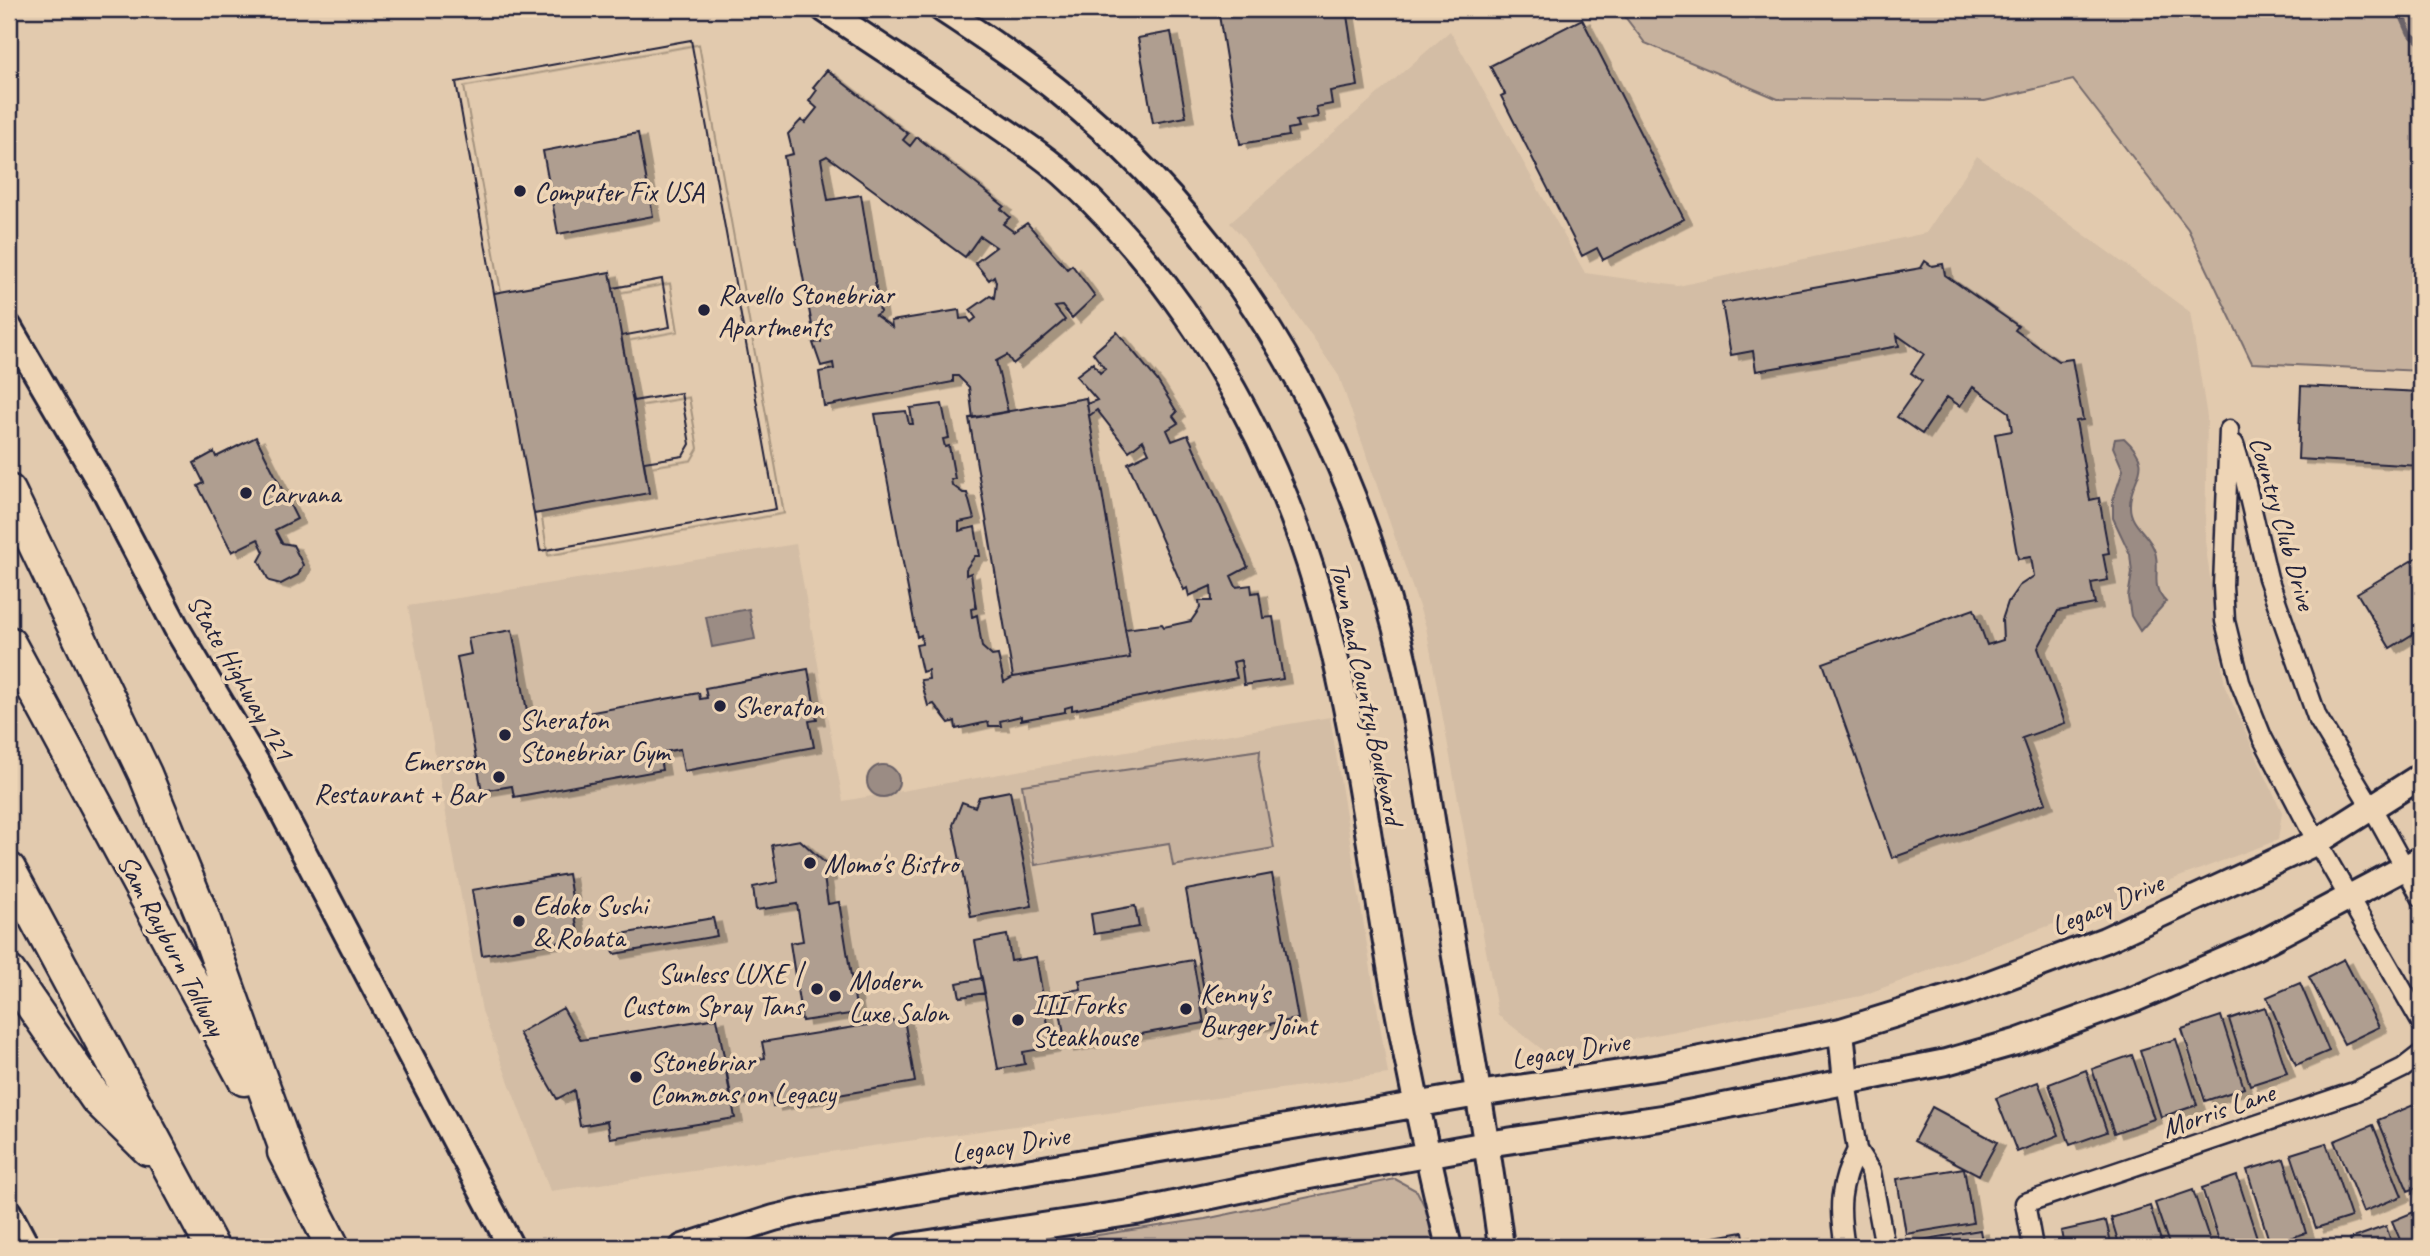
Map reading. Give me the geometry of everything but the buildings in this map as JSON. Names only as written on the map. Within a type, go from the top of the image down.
[{"type":"highway","points":[[9,491],[145,775],[202,915],[293,1169]]},
{"type":"highway","name":"Sam Rayburn Tollway","points":[[9,643],[334,1247]]},
{"type":"highway","points":[[9,870],[212,1247]]},
{"type":"highway","points":[[9,972],[96,1098],[171,1171]]},
{"type":"main road","name":"Town and Country Boulevard","points":[[824,9],[952,94],[1051,163],[1070,180],[1158,278],[1216,360],[1245,412],[1298,529],[1328,630],[1345,704],[1388,955],[1427,1156],[1449,1247]]},
{"type":"main road","name":"Town and Country Boulevard","points":[[942,9],[1002,48],[1060,92],[1164,190],[1207,239],[1241,285],[1288,358],[1309,398],[1357,508],[1399,641],[1488,1144],[1501,1247]]},
{"type":"main road","name":"State Highway 121","points":[[9,327],[106,493],[177,629],[259,767],[511,1247]]},
{"type":"main road","name":"Legacy Drive","points":[[683,1247],[774,1218],[812,1209],[1478,1094],[1661,1067],[1841,1031],[1964,993],[2105,940],[2316,842],[2421,776]]},
{"type":"main road","points":[[903,1247],[1136,1212],[1282,1181],[1488,1144],[1668,1116],[1946,1062],[2016,1042],[2135,999],[2256,947],[2413,864]]},
{"type":"main road","points":[[1841,1031],[1846,1082]]},
{"type":"main road","points":[[489,1247],[490,1206]]},
{"type":"main road","points":[[9,1213],[27,1247]]},
{"type":"street","name":"Country Club Drive","points":[[2421,897],[2413,864],[2372,808],[2316,717],[2268,578],[2244,476],[2229,430],[2223,586],[2225,621],[2241,682],[2262,737],[2316,842],[2421,1022]]},
{"type":"street","name":"Morris Lane","points":[[2034,1247],[2025,1203],[2354,1092],[2403,1068],[2421,1054]]},
{"type":"street","points":[[1846,1082],[1857,1150],[1871,1172],[1885,1247]]},
{"type":"street","points":[[1845,1247],[1840,1216],[1845,1174],[1857,1150]]},
{"type":"shaded area","points":[[1619,9],[2421,9],[2421,371],[2252,363],[2188,229],[2073,80],[1985,101],[1778,99],[1645,43]]},
{"type":"shaded area","points":[[1450,31],[1585,273],[1678,286],[1926,233],[1977,156],[2190,312],[2207,417],[2205,541],[2225,687],[2282,812],[2278,840],[1861,996],[1549,1055],[1498,1015],[1426,627],[1339,376],[1242,236],[1230,223]]},
{"type":"shaded area","points":[[2124,438],[2134,449],[2141,465],[2131,496],[2131,513],[2155,552],[2158,590],[2166,602],[2140,631],[2131,616],[2128,597],[2132,573],[2130,554],[2113,518],[2113,500],[2123,470],[2113,447],[2115,439]]},
{"type":"shaded area","points":[[796,544],[843,801],[1330,717],[1388,1074],[550,1191],[482,1011],[408,606]]},
{"type":"shaded area","points":[[749,609],[755,639],[712,647],[706,617]]},
{"type":"shaded area","points":[[1260,750],[1259,766],[1274,848],[1173,866],[1169,843],[1035,865],[1022,785]]},
{"type":"shaded area","points":[[883,765],[894,770],[899,781],[894,792],[883,797],[872,792],[867,781],[872,770]]},
{"type":"shaded area","points":[[1395,1179],[1417,1191],[1431,1219],[1436,1247],[1018,1247],[1205,1219]]},
{"type":"waterway","points":[[2399,9],[2410,34],[2421,43]]},
{"type":"place","name":"Computer Fix USA","points":[[520,191]]},
{"type":"place","name":"Ravello Stonebriar Apartments","points":[[704,310]]},
{"type":"place","name":"Carvana","points":[[246,493]]},
{"type":"place","name":"Sheraton","points":[[720,706]]},
{"type":"place","name":"Sheraton Stonebriar Gym","points":[[505,735]]},
{"type":"place","name":"Emerson Restaurant + Bar","points":[[499,777]]},
{"type":"place","name":"Momo's Bistro","points":[[810,863]]},
{"type":"place","name":"Edoko Sushi & Robata","points":[[519,921]]},
{"type":"place","name":"Sunless LUXE | Custom Spray Tans","points":[[817,989]]},
{"type":"place","name":"Modern Luxe Salon","points":[[835,996]]},
{"type":"place","name":"Kenny's Burger Joint","points":[[1186,1009]]},
{"type":"place","name":"III Forks Steakhouse","points":[[1018,1020]]},
{"type":"place","name":"Stonebriar Commons on Legacy","points":[[636,1077]]}]
